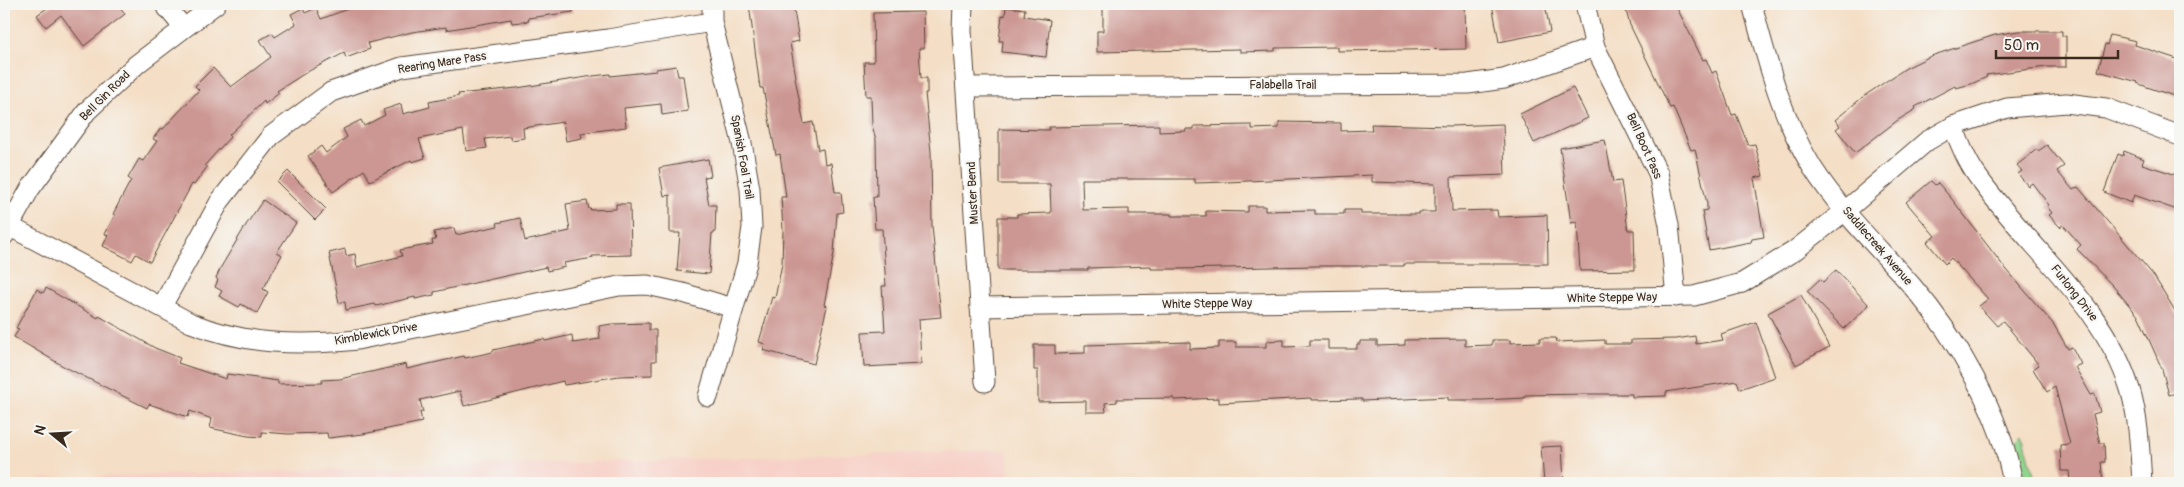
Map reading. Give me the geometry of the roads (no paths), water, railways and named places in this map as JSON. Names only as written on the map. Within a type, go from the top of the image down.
[{"type":"street","points":[[164,4],[183,27]]},
{"type":"street","name":"Bell Gin Road","points":[[6,231],[30,189],[87,111],[137,64],[183,27],[216,4]]},
{"type":"street","name":"Muster Bend","points":[[963,4],[962,31],[985,382]]},
{"type":"street","name":"Bell Boot Pass","points":[[1585,4],[1595,47],[1658,173],[1669,225],[1676,297]]},
{"type":"street","name":"Saddlecreek Avenue","points":[[1752,4],[1774,85],[1794,136],[1813,169],[1845,211],[1941,321],[1965,359],[1992,414],[2013,483]]},
{"type":"street","name":"Rearing Mare Pass","points":[[162,306],[226,194],[271,136],[331,92],[402,68],[608,39],[712,13]]},
{"type":"street","name":"Spanish Foal Trail","points":[[708,397],[747,263],[752,227],[750,189],[742,143],[712,13]]},
{"type":"street","name":"Falabella Trail","points":[[966,87],[1468,84],[1504,79],[1595,47]]},
{"type":"street","name":"White Steppe Way","points":[[980,307],[1694,296],[1742,283],[1794,251],[1845,211],[1913,151],[1953,126],[2007,108],[2066,103],[2106,108],[2180,136]]},
{"type":"street","name":"Furlong Drive","points":[[1953,126],[1977,176],[2085,303],[2113,349],[2130,390],[2138,432],[2142,483]]},
{"type":"street","name":"Kimblewick Drive","points":[[6,231],[162,306],[191,323],[214,332],[249,340],[282,343],[324,343],[357,340],[619,286],[646,285],[683,293],[733,308]]}]
